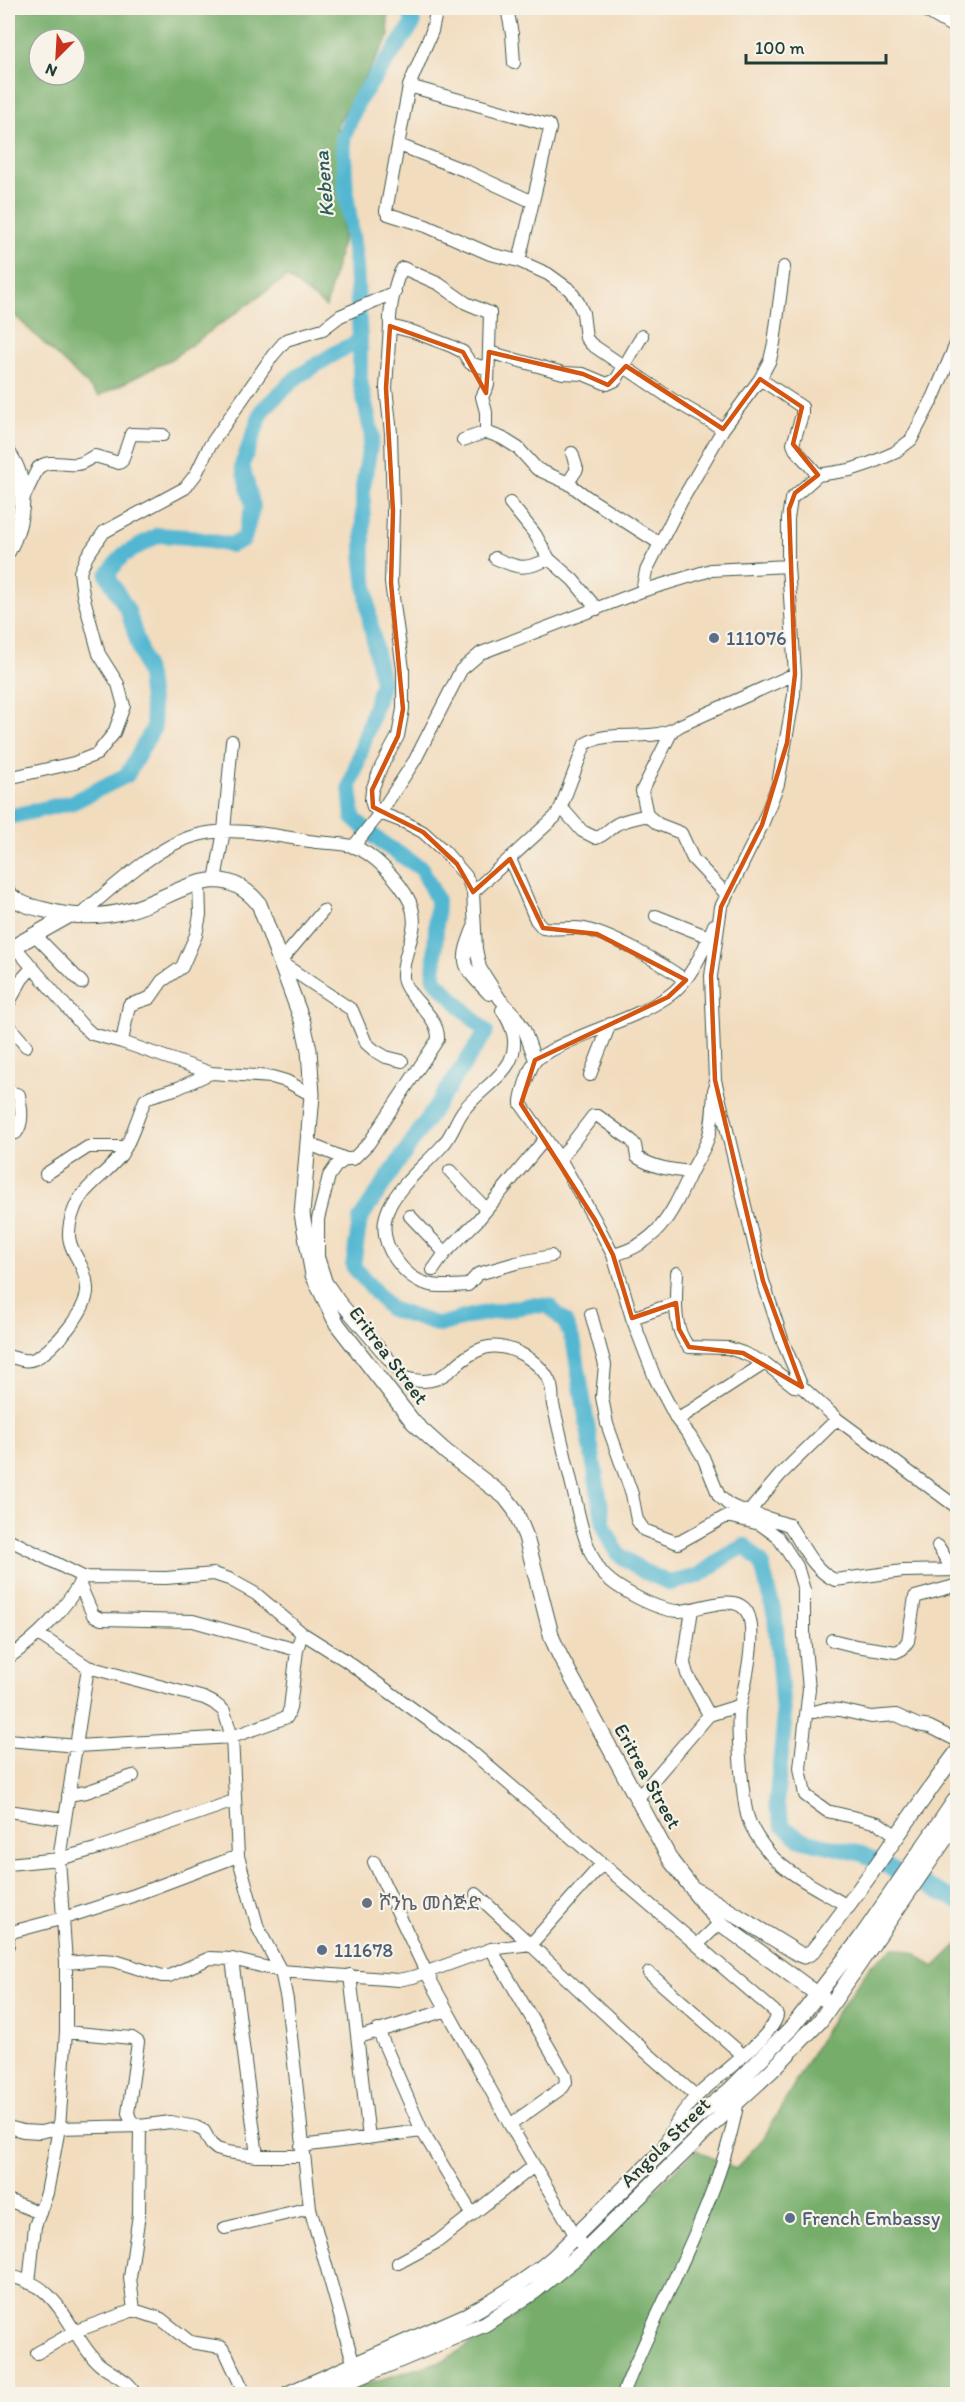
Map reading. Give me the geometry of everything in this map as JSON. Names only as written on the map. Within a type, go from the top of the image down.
[{"type":"main road","points":[[924,8],[957,28]]},
{"type":"main road","points":[[8,453],[17,468],[22,501],[19,521],[8,550]]},
{"type":"main road","points":[[11,948],[34,934],[73,916],[133,909],[207,881]]},
{"type":"main road","name":"Eritrea Street","points":[[207,881],[238,885],[251,894],[259,904],[303,1023],[309,1050],[312,1095],[302,1214],[313,1275],[325,1302],[337,1324],[414,1423],[446,1452],[505,1497],[515,1510],[526,1537],[552,1638],[671,1861],[692,1888],[804,1956],[812,1953],[849,1907]]},
{"type":"main road","points":[[8,893],[24,905],[73,916]]},
{"type":"main road","points":[[849,1907],[896,1835],[957,1750]]},
{"type":"main road","points":[[287,2394],[356,2371],[490,2302],[534,2274],[696,2118],[734,2095],[794,2025],[860,1939],[957,1796]]},
{"type":"main road","name":"Angola Street","points":[[318,2394],[356,2371],[437,2346],[485,2324],[535,2291],[585,2250],[734,2095],[798,2044],[820,2021],[957,1820]]},
{"type":"main road","points":[[692,1888],[720,1923],[830,2005]]},
{"type":"street","points":[[437,8],[432,32],[409,86],[386,211],[388,214],[426,226],[490,254],[519,261],[548,274],[570,290],[583,313],[586,338],[673,400],[723,429]]},
{"type":"street","points":[[507,8],[514,63]]},
{"type":"street","points":[[409,86],[549,125],[550,129],[519,261]]},
{"type":"street","points":[[399,145],[466,171],[533,202]]},
{"type":"street","points":[[642,591],[646,571],[659,543],[723,429],[760,379],[770,360],[784,267]]},
{"type":"street","points":[[486,432],[486,412],[482,397],[488,385],[491,319],[487,311],[466,303],[439,284],[409,268],[403,268],[399,272],[394,292],[386,388],[391,433],[393,511],[391,583],[403,669],[403,709],[398,736],[372,790],[373,807],[380,813],[423,832],[457,864],[466,876],[473,892],[476,949],[480,968],[500,999],[524,1029],[535,1060]]},
{"type":"street","points":[[8,778],[74,763],[97,754],[114,734],[124,706],[118,684],[99,654],[83,595],[80,573],[87,556],[104,532],[185,488],[222,428],[286,340],[323,329],[340,316],[394,292]]},
{"type":"street","points":[[390,326],[451,346],[463,352],[470,363],[488,369]]},
{"type":"street","points":[[489,352],[563,373],[583,374],[607,384],[616,380],[642,336]]},
{"type":"street","points":[[955,1570],[903,1571],[835,1580],[827,1576],[810,1557],[789,1525],[748,1513],[728,1504],[719,1496],[702,1457],[690,1436],[677,1420],[655,1378],[632,1318],[613,1255],[560,1159],[521,1104],[520,1096],[535,1060],[561,1045],[630,1017],[668,997],[685,980],[709,937],[721,907],[762,825],[778,784],[793,704],[795,674],[788,566],[788,519],[791,499],[818,475],[850,470],[872,463],[894,453],[911,440],[921,426],[957,339]]},
{"type":"street","points":[[760,379],[802,407],[802,415],[793,444],[818,475]]},
{"type":"street","points":[[463,440],[486,432],[502,438],[518,448],[537,469],[568,483],[659,543]]},
{"type":"street","points":[[22,501],[42,464],[57,462],[79,465],[95,456],[119,463],[122,461],[131,434],[164,435]]},
{"type":"street","points":[[568,483],[577,469],[572,453]]},
{"type":"street","points":[[510,503],[535,534],[549,559],[587,595],[597,609]]},
{"type":"street","points":[[495,558],[512,566],[524,568],[549,559]]},
{"type":"street","points":[[355,844],[380,813],[415,760],[461,670],[467,662],[481,653],[642,591],[711,570],[788,566]]},
{"type":"street","points":[[473,892],[555,818],[585,744],[620,736],[652,735],[672,731],[795,674]]},
{"type":"street","points":[[672,731],[642,791],[646,815],[658,824],[681,832],[693,860],[727,895]]},
{"type":"street","points":[[122,1042],[129,1005],[150,998],[162,981],[182,967],[190,951],[207,881],[224,831],[232,741]]},
{"type":"street","points":[[561,807],[582,831],[597,838],[605,835],[614,825],[622,821],[646,815]]},
{"type":"street","points":[[73,916],[177,843],[194,836],[224,831],[355,844],[389,871],[410,902],[415,921],[403,978],[406,986],[430,1017],[438,1032],[438,1039],[369,1143],[353,1159],[341,1162],[329,1176],[318,1220],[318,1257],[326,1282],[339,1301],[405,1378],[415,1381],[439,1380],[483,1348],[505,1347],[538,1364],[551,1385],[553,1405],[578,1513],[586,1542],[600,1569],[613,1584],[663,1609],[678,1611],[714,1603],[733,1603],[742,1606],[750,1620],[750,1659],[739,1712],[747,1816],[756,1836],[772,1855],[790,1871],[849,1907]]},
{"type":"street","points":[[510,858],[536,920],[543,928],[583,929],[597,934],[670,969],[685,980]]},
{"type":"street","points":[[613,1255],[626,1252],[660,1228],[671,1214],[707,1140],[712,1120],[715,1080],[711,976],[721,907]]},
{"type":"street","points":[[323,911],[280,962],[352,1010],[366,1043],[374,1050],[386,1057],[402,1061]]},
{"type":"street","points":[[656,916],[709,937]]},
{"type":"street","points":[[476,922],[464,953],[464,963],[508,1020],[514,1031],[514,1050],[509,1063],[462,1112],[448,1140],[395,1196],[385,1218],[384,1234],[390,1251],[405,1273],[418,1282],[436,1286],[468,1285],[478,1274],[551,1256]]},
{"type":"street","points":[[34,934],[82,983]]},
{"type":"street","points":[[11,948],[92,1034],[211,1073],[272,1077],[312,1095]]},
{"type":"street","points":[[8,1004],[22,979],[32,968]]},
{"type":"street","points":[[590,1075],[610,1024]]},
{"type":"street","points":[[8,1025],[26,1046]]},
{"type":"street","points":[[8,1356],[33,1360],[63,1336],[77,1315],[87,1296],[87,1286],[68,1240],[67,1231],[77,1202],[121,1156],[145,1100],[211,1073]]},
{"type":"street","points":[[715,1080],[763,1281],[783,1342],[802,1387],[837,1419],[957,1508]]},
{"type":"street","points":[[8,1091],[19,1095],[22,1109],[20,1128],[16,1133],[8,1134]]},
{"type":"street","points":[[560,1159],[593,1116],[598,1116],[632,1140],[638,1157],[646,1163],[671,1170],[692,1172]]},
{"type":"street","points":[[433,1270],[445,1253],[466,1233],[545,1139]]},
{"type":"street","points":[[309,1144],[331,1153],[341,1162]]},
{"type":"street","points":[[46,1174],[88,1147],[126,1147]]},
{"type":"street","points":[[450,1172],[486,1209]]},
{"type":"street","points":[[410,1216],[445,1253]]},
{"type":"street","points":[[677,1273],[676,1303],[679,1329],[684,1342],[689,1347],[728,1348],[765,1362],[794,1386],[802,1387]]},
{"type":"street","points":[[632,1318],[676,1303]]},
{"type":"street","points":[[591,1314],[605,1365],[602,1398],[607,1424],[632,1494],[638,1520],[644,1530],[678,1544],[725,1517],[760,1524],[778,1537],[797,1566],[804,1590],[804,1636],[809,1689],[800,1768],[805,1795],[827,1811],[879,1823],[896,1835]]},
{"type":"street","points":[[677,1420],[765,1362]]},
{"type":"street","points":[[748,1513],[780,1475],[837,1419]]},
{"type":"street","points":[[9,1543],[81,1580],[166,1578],[214,1574],[229,1579],[256,1594],[303,1633],[345,1660],[467,1748],[777,2015],[774,2023],[744,2056],[696,2096],[676,2122],[660,2154]]},
{"type":"street","points":[[938,1546],[955,1570]]},
{"type":"street","points":[[8,1658],[38,1634],[81,1580]]},
{"type":"street","points":[[81,1580],[93,1615],[101,1618],[193,1621],[297,1650]]},
{"type":"street","points":[[832,1640],[896,1652],[902,1649],[908,1641],[915,1597],[957,1585]]},
{"type":"street","points":[[692,1609],[684,1663],[687,1674],[709,1715]]},
{"type":"street","points":[[8,1740],[77,1746],[232,1737],[287,1717],[297,1650],[303,1633]]},
{"type":"street","points":[[38,1634],[88,1667],[214,1702],[224,1711],[232,1737],[238,1856],[258,1928],[281,1971],[287,2000],[310,2208],[356,2371]]},
{"type":"street","points":[[29,2283],[35,2226],[47,2193],[59,2128],[66,2032],[66,1963],[59,1859],[88,1667]]},
{"type":"street","points":[[637,1799],[709,1715],[738,1706]]},
{"type":"street","points":[[814,1712],[825,1709],[871,1717],[896,1715],[918,1725],[930,1727],[957,1741]]},
{"type":"street","points":[[68,1795],[86,1792],[133,1776]]},
{"type":"street","points":[[8,1864],[59,1859],[158,1829],[234,1801]]},
{"type":"street","points":[[8,1811],[64,1820]]},
{"type":"street","points":[[8,1945],[8,1933],[132,1896],[238,1856]]},
{"type":"street","points":[[374,1862],[426,1972],[510,2126],[585,2250]]},
{"type":"street","points":[[66,1963],[115,1961],[162,1976],[169,1976],[210,1958],[232,1959],[281,1971],[398,1980],[491,1949],[531,1944],[602,1864]]},
{"type":"street","points":[[476,1894],[696,2096]]},
{"type":"street","points":[[697,1945],[720,1923]]},
{"type":"street","points":[[491,1949],[565,2075],[566,2082],[563,2087],[510,2126]]},
{"type":"street","points":[[232,1959],[257,2156]]},
{"type":"street","points":[[649,1973],[744,2056]]},
{"type":"street","points":[[350,1975],[369,2138]]},
{"type":"street","points":[[359,2037],[447,2010]]},
{"type":"street","points":[[378,2030],[422,2132],[472,2214]]},
{"type":"street","points":[[66,2032],[136,2039],[138,2042],[128,2113],[131,2121],[140,2126]]},
{"type":"street","points":[[623,2394],[719,2178],[733,2131],[734,2095]]},
{"type":"street","points":[[8,2127],[40,2132],[59,2128],[140,2126],[170,2122],[196,2127],[204,2131],[211,2144],[217,2149],[257,2156],[422,2132]]},
{"type":"street","points":[[134,2310],[130,2278],[139,2214],[140,2126]]},
{"type":"street","points":[[398,2263],[427,2249],[534,2166]]},
{"type":"street","points":[[8,2200],[40,2213]]},
{"type":"street","points":[[225,2228],[310,2208]]},
{"type":"street","points":[[8,2275],[44,2290],[76,2331],[93,2358],[111,2374],[132,2387],[135,2394]]},
{"type":"street","points":[[37,2353],[76,2331],[134,2310],[161,2319],[190,2342],[220,2347],[226,2353],[245,2394]]},
{"type":"highlighted area","points":[[390,326],[463,352],[486,393],[489,352],[583,374],[608,385],[626,366],[723,429],[760,379],[802,407],[793,444],[818,475],[795,493],[789,509],[795,674],[787,743],[762,825],[721,907],[711,976],[715,1080],[763,1281],[802,1387],[743,1353],[689,1347],[679,1329],[676,1303],[632,1318],[613,1255],[595,1220],[521,1104],[535,1060],[668,997],[686,980],[597,934],[543,928],[510,859],[473,892],[457,864],[423,832],[373,807],[372,790],[398,736],[403,709],[391,583],[393,511],[386,388]]},
{"type":"green space","points":[[8,8],[387,8],[389,36],[337,125],[343,238],[326,307],[287,277],[171,359],[99,396],[8,309]]},
{"type":"green space","name":"French Embassy","points":[[957,1945],[957,2394],[332,2394],[445,2360],[512,2318],[575,2266],[696,2150],[735,2169],[763,2139],[827,2027],[870,1966],[894,1947],[915,1953],[934,1967]]},
{"type":"waterway","name":"Kebena","points":[[409,8],[413,24],[358,101],[343,138],[346,192],[356,265],[360,381],[372,435],[363,486],[363,562],[370,621],[382,683],[350,786],[353,818],[382,843],[422,869],[437,900],[434,979],[486,1032],[360,1219],[353,1266],[390,1309],[439,1325],[475,1315],[532,1305],[549,1306],[565,1322],[574,1344],[604,1526],[617,1553],[643,1571],[670,1583],[698,1576],[727,1555],[745,1546],[761,1562],[775,1616],[784,1725],[776,1804],[783,1826],[800,1839],[862,1854],[958,1901]]},
{"type":"waterway","points":[[8,817],[73,802],[127,775],[154,727],[148,676],[128,611],[107,575],[123,555],[158,535],[187,537],[231,545],[244,539],[253,506],[242,465],[263,409],[297,377],[337,352],[360,341]]},
{"type":"place","name":"111076","points":[[714,638]]},
{"type":"place","name":"ሾንኬ መስጅድ","points":[[367,1903]]},
{"type":"place","name":"111678","points":[[322,1950]]},
{"type":"place","name":"French Embassy","points":[[790,2218]]}]
